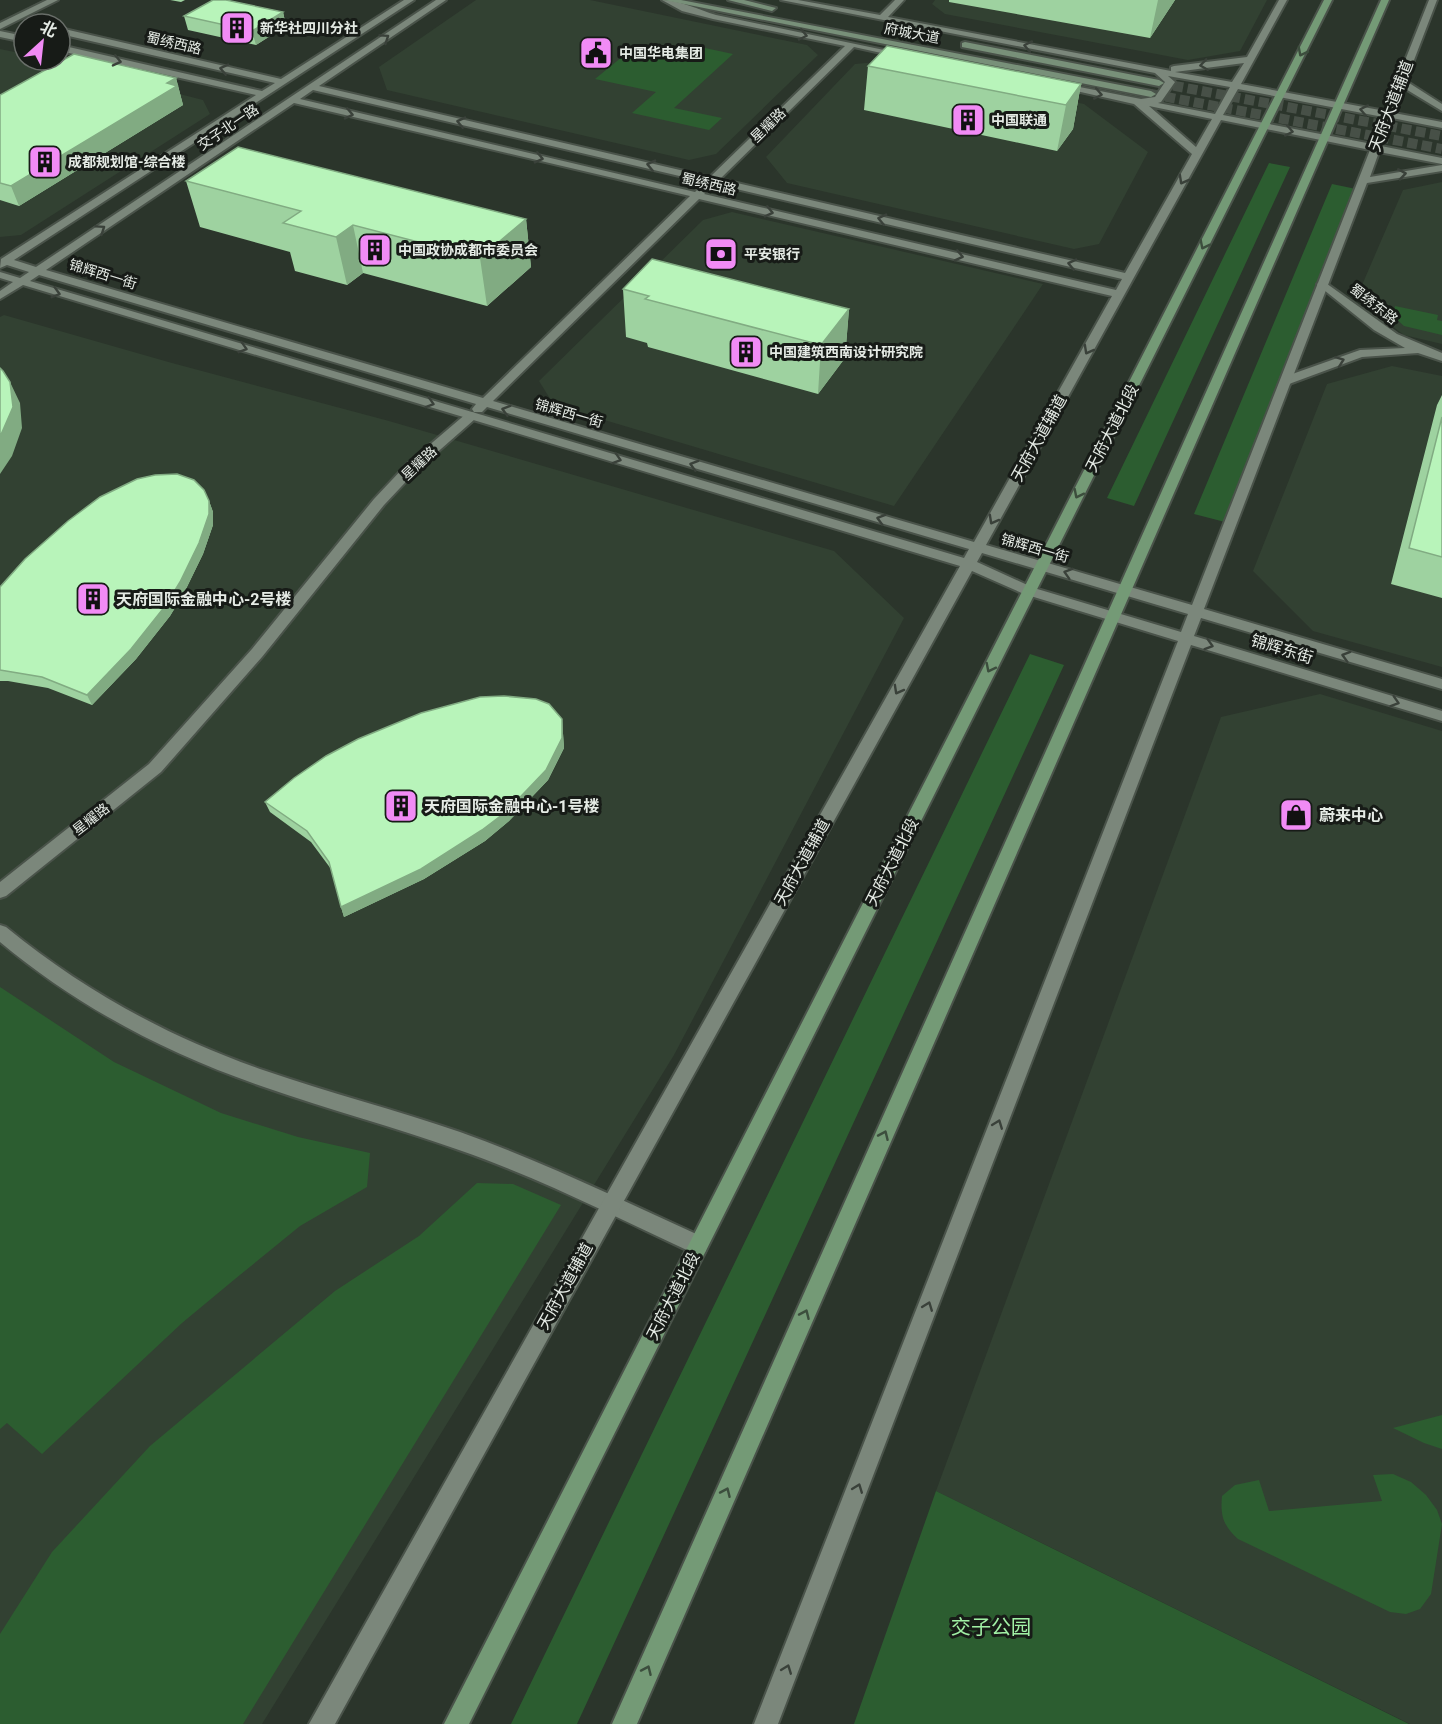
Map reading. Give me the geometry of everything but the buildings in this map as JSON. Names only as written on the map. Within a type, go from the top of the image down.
[{"type":"main road","name":"府城大道","points":[[667,0],[1150,94]]},
{"type":"main road","points":[[732,0],[800,13]]},
{"type":"main road","name":"天府大道北段","points":[[456,1724],[1328,0]]},
{"type":"main road","points":[[624,1724],[1385,0]]},
{"type":"main road","name":"府城大道","points":[[950,42],[1159,83]]},
{"type":"street","points":[[29,12],[54,0]]},
{"type":"street","name":"交子北一路","points":[[2,262],[410,0]]},
{"type":"street","name":"交子北一路","points":[[0,297],[442,0]]},
{"type":"street","points":[[667,0],[685,9],[716,17],[1442,161]]},
{"type":"street","points":[[784,0],[1442,125]]},
{"type":"street","points":[[882,18],[900,0]]},
{"type":"street","name":"天府大道辅道","points":[[321,1724],[1283,0]]},
{"type":"street","name":"天府大道辅道","points":[[766,1724],[1433,0]]},
{"type":"street","points":[[0,18],[12,20]]},
{"type":"street","points":[[0,27],[12,20]]},
{"type":"street","name":"蜀绣西路","points":[[72,34],[281,82]]},
{"type":"street","name":"星耀路","points":[[0,891],[155,768],[257,653],[379,502],[411,468],[471,416],[585,307],[712,179],[852,45]]},
{"type":"street","name":"蜀绣西路","points":[[72,51],[262,94]]},
{"type":"street","points":[[1158,71],[1251,58]]},
{"type":"street","points":[[1137,101],[1158,100],[1170,82],[1158,71]]},
{"type":"street","points":[[1401,82],[1442,108]]},
{"type":"street","name":"蜀绣西路","points":[[311,87],[1129,277]]},
{"type":"street","name":"蜀绣西路","points":[[292,100],[1119,294]]},
{"type":"street","points":[[1137,101],[1198,154]]},
{"type":"street","points":[[1363,181],[1442,168]]},
{"type":"street","name":"锦辉西一街","points":[[2,262],[1124,590]]},
{"type":"street","name":"锦辉西一街","points":[[0,275],[969,564],[1029,591],[1112,616]]},
{"type":"street","name":"蜀绣东路","points":[[1323,284],[1373,326],[1418,351],[1442,357]]},
{"type":"street","points":[[1285,381],[1360,354],[1418,351]]},
{"type":"street","name":"锦辉东街","points":[[1124,590],[1442,684]]},
{"type":"street","name":"锦辉东街","points":[[1112,616],[1442,716]]},
{"type":"street","points":[[0,932],[72,987],[130,1023],[189,1050],[303,1092],[481,1149],[698,1245]]},
{"type":"shaded area","points":[[476,0],[590,0],[807,45],[818,55],[716,154],[689,160],[387,90],[379,67]]},
{"type":"shaded area","points":[[935,0],[1267,0],[1240,51],[1188,60],[945,14],[932,4]]},
{"type":"shaded area","name":"成都规划馆-综合楼","points":[[0,49],[12,52],[12,72],[72,72],[72,67],[203,100],[210,114],[21,235],[0,237]]},
{"type":"shaded area","points":[[877,62],[1084,104],[1148,152],[1099,244],[1074,249],[787,183],[766,157],[855,64]]},
{"type":"shaded area","points":[[1442,182],[1442,344],[1404,335],[1356,299],[1403,190]]},
{"type":"shaded area","name":"中国建筑西南设计研究院","points":[[732,212],[1043,284],[894,506],[554,405],[539,381],[703,220]]},
{"type":"shaded area","points":[[4,315],[389,421],[834,551],[904,618],[674,1055],[262,1724],[0,1724],[0,317]]},
{"type":"shaded area","points":[[1392,366],[1442,376],[1442,667],[1313,631],[1253,571],[1327,384]]},
{"type":"shaded area","points":[[1320,694],[1442,731],[1442,1724],[1410,1724],[936,1491],[1221,717]]},
{"type":"green space","points":[[633,48],[692,60],[705,48],[733,54],[674,108],[722,118],[709,130],[632,113],[656,92],[595,79]]},
{"type":"green space","points":[[1269,163],[1290,167],[1134,506],[1107,498]]},
{"type":"green space","points":[[1332,184],[1356,189],[1225,522],[1194,514]]},
{"type":"green space","points":[[1395,306],[1438,315],[1437,320],[1442,321],[1442,335],[1404,326],[1393,316]]},
{"type":"green space","points":[[1030,654],[1064,665],[577,1724],[511,1724]]},
{"type":"green space","points":[[0,987],[114,1062],[221,1113],[298,1137],[370,1153],[367,1187],[300,1226],[235,1279],[182,1323],[42,1454],[7,1423],[0,1429]]},
{"type":"green space","points":[[477,1183],[513,1184],[561,1205],[243,1724],[0,1724],[0,1634],[52,1552],[150,1446],[335,1291],[419,1236]]},
{"type":"green space","points":[[1442,1415],[1442,1449],[1393,1428]]},
{"type":"green space","points":[[1393,1474],[1411,1482],[1426,1495],[1437,1510],[1442,1524],[1431,1594],[1420,1609],[1406,1614],[1390,1612],[1238,1539],[1229,1530],[1222,1515],[1222,1496],[1235,1485],[1259,1480],[1269,1511],[1382,1501],[1373,1475]]},
{"type":"green space","name":"交子公园","points":[[936,1491],[1409,1724],[854,1724]]},
{"type":"tunnel","points":[[1159,83],[1442,136]]},
{"type":"tunnel","points":[[1151,94],[1442,149]]},
{"type":"place","name":"新华社四川分社","points":[[237,28]]},
{"type":"place","name":"中国华电集团","points":[[596,53]]},
{"type":"place","name":"中国联通","points":[[968,120]]},
{"type":"place","name":"成都规划馆-综合楼","points":[[45,162]]},
{"type":"place","name":"中国政协成都市委员会","points":[[375,250]]},
{"type":"place","name":"平安银行","points":[[721,254]]},
{"type":"place","name":"中国建筑西南设计研究院","points":[[746,352]]},
{"type":"place","name":"天府国际金融中心-2号楼","points":[[93,599]]},
{"type":"place","name":"天府国际金融中心-1号楼","points":[[401,806]]},
{"type":"place","name":"蔚来中心","points":[[1296,815]]}]
